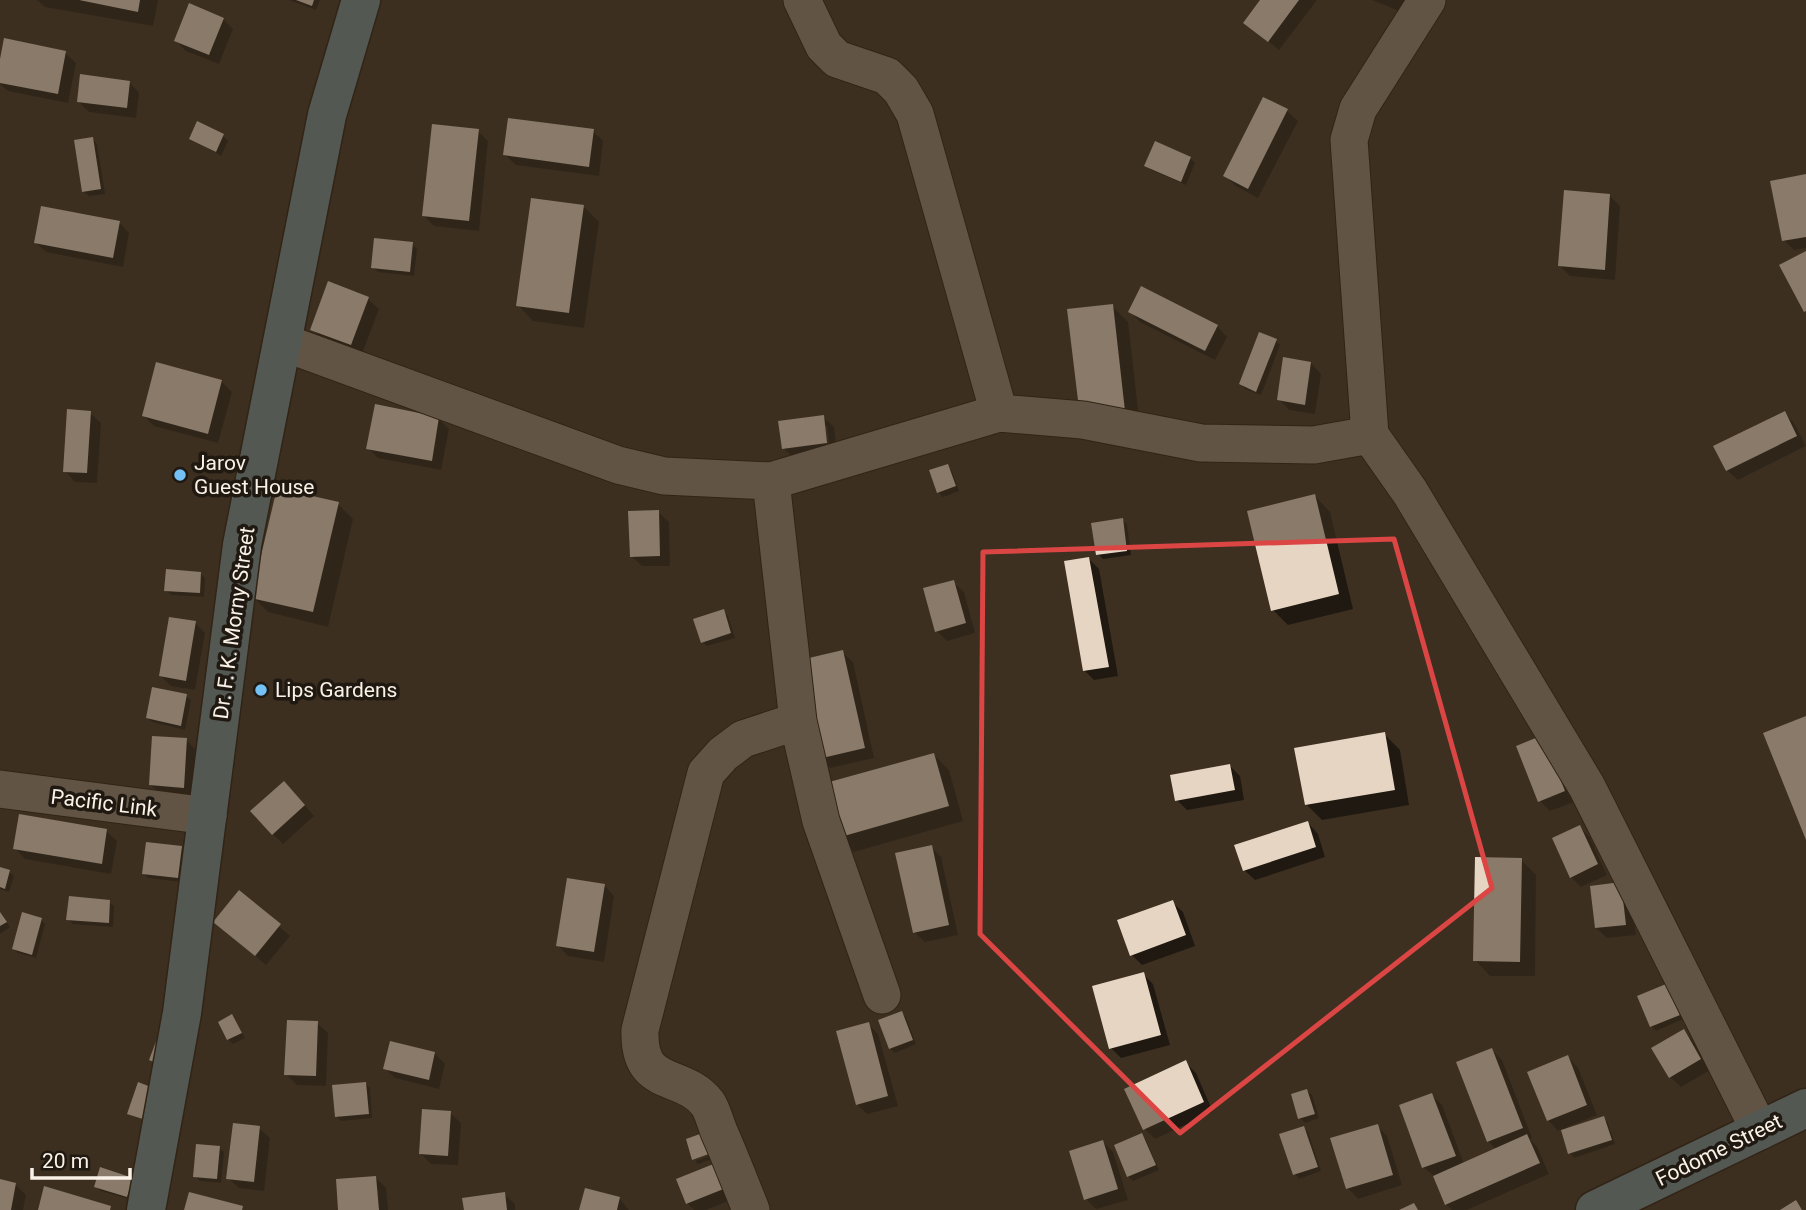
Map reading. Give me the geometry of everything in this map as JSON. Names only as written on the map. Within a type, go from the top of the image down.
[{"type":"street","name":"Dr. F. K. Morny Street","points":[[146,1210],[182,1013],[242,545],[327,115],[361,0]]},
{"type":"street","points":[[802,0],[824,46],[837,60],[887,76],[901,90],[915,114],[999,413]]},
{"type":"street","points":[[1427,0],[1358,109],[1349,140],[1370,435],[1410,492],[1587,787],[1760,1131]]},
{"type":"street","points":[[282,342],[618,465],[664,476],[771,481],[999,413],[1083,420],[1201,443],[1314,445],[1370,435]]},
{"type":"street","points":[[771,481],[798,721],[821,821],[882,995]]},
{"type":"street","points":[[751,1210],[708,1104],[691,1090],[658,1076],[645,1062],[639,1046],[640,1030],[706,773],[723,754],[743,739],[798,721]]},
{"type":"street","name":"Pacific Link","points":[[0,789],[208,816]]},
{"type":"street","name":"Fodome Street","points":[[1595,1210],[1806,1108]]},
{"type":"highlighted area","points":[[1394,539],[1492,888],[1180,1133],[980,934],[983,552]]},
{"type":"building","points":[[79,0],[140,0],[138,12]]},
{"type":"building","points":[[296,0],[314,0],[312,6]]},
{"type":"building","points":[[1260,0],[1299,0],[1268,42],[1243,23]]},
{"type":"building","points":[[189,3],[224,18],[209,55],[174,41]]},
{"type":"building","points":[[4,38],[66,51],[58,94],[0,83],[0,59]]},
{"type":"building","points":[[80,74],[130,81],[127,108],[77,102]]},
{"type":"building","points":[[1263,97],[1288,109],[1248,189],[1223,176]]},
{"type":"building","points":[[508,118],[594,129],[589,167],[503,155]]},
{"type":"building","points":[[197,121],[224,134],[216,152],[189,139]]},
{"type":"building","points":[[432,124],[479,129],[469,221],[422,216]]},
{"type":"building","points":[[93,137],[101,189],[82,192],[74,140]]},
{"type":"building","points":[[1155,141],[1191,157],[1181,182],[1144,166]]},
{"type":"building","points":[[1806,174],[1806,237],[1782,241],[1770,181]]},
{"type":"building","points":[[1564,190],[1610,194],[1605,270],[1558,266]]},
{"type":"building","points":[[531,198],[584,205],[569,313],[516,306]]},
{"type":"building","points":[[41,206],[120,221],[113,258],[34,243]]},
{"type":"building","points":[[374,238],[413,242],[410,272],[371,268]]},
{"type":"building","points":[[1806,251],[1806,311],[1804,312],[1779,265]]},
{"type":"building","points":[[328,281],[369,297],[351,345],[310,330]]},
{"type":"building","points":[[1141,286],[1218,325],[1205,351],[1128,312]]},
{"type":"building","points":[[1113,304],[1125,411],[1080,417],[1067,309]]},
{"type":"building","points":[[1259,332],[1277,339],[1256,392],[1239,384]]},
{"type":"building","points":[[1283,357],[1311,362],[1305,405],[1277,400]]},
{"type":"building","points":[[156,362],[222,380],[208,434],[142,416]]},
{"type":"building","points":[[375,404],[439,417],[432,461],[366,449]]},
{"type":"building","points":[[67,409],[91,411],[87,473],[63,472]]},
{"type":"building","points":[[1785,411],[1797,436],[1726,471],[1713,446]]},
{"type":"building","points":[[824,415],[827,443],[782,449],[778,421]]},
{"type":"building","points":[[948,464],[956,486],[937,493],[929,470]]},
{"type":"building","points":[[277,488],[339,502],[313,612],[251,598]]},
{"type":"building","points":[[1315,494],[1339,594],[1271,611],[1247,511]]},
{"type":"building","points":[[659,510],[660,556],[630,557],[628,511]]},
{"type":"building","points":[[1123,518],[1127,551],[1096,555],[1091,523]]},
{"type":"building","points":[[1089,557],[1109,667],[1083,671],[1064,561]]},
{"type":"building","points":[[166,569],[201,572],[200,593],[164,591]]},
{"type":"building","points":[[954,580],[966,623],[935,632],[923,588]]},
{"type":"building","points":[[724,609],[731,633],[701,643],[693,619]]},
{"type":"building","points":[[169,617],[196,621],[186,681],[159,676]]},
{"type":"building","points":[[843,650],[865,748],[818,759],[796,661]]},
{"type":"building","points":[[152,687],[187,694],[181,726],[146,718]]},
{"type":"building","points":[[1806,716],[1806,840],[1763,733]]},
{"type":"building","points":[[1385,732],[1395,790],[1305,805],[1294,748]]},
{"type":"building","points":[[1543,735],[1565,791],[1538,802],[1516,746]]},
{"type":"building","points":[[152,736],[187,738],[184,788],[149,785]]},
{"type":"building","points":[[934,753],[949,806],[837,838],[822,784]]},
{"type":"building","points":[[1230,764],[1235,790],[1175,801],[1170,775]]},
{"type":"building","points":[[284,781],[305,805],[272,835],[250,811]]},
{"type":"building","points":[[19,814],[107,829],[102,864],[13,849]]},
{"type":"building","points":[[1308,821],[1316,847],[1243,871],[1234,845]]},
{"type":"building","points":[[1580,825],[1598,864],[1570,878],[1552,838]]},
{"type":"building","points":[[146,842],[182,846],[178,878],[142,874]]},
{"type":"building","points":[[932,845],[949,925],[913,933],[895,853]]},
{"type":"building","points":[[1475,857],[1522,858],[1520,962],[1473,961]]},
{"type":"building","points":[[0,867],[10,870],[5,889],[0,887]]},
{"type":"building","points":[[567,878],[605,884],[594,952],[556,946]]},
{"type":"building","points":[[1621,882],[1626,925],[1595,928],[1590,886]]},
{"type":"building","points":[[239,890],[281,924],[255,956],[213,922]]},
{"type":"building","points":[[69,896],[110,900],[109,923],[66,920]]},
{"type":"building","points":[[1173,900],[1186,935],[1130,956],[1117,920]]},
{"type":"building","points":[[0,912],[7,922],[0,926]]},
{"type":"building","points":[[22,912],[42,918],[32,955],[12,949]]},
{"type":"building","points":[[1144,972],[1161,1035],[1109,1049],[1092,986]]},
{"type":"building","points":[[1666,984],[1680,1015],[1650,1027],[1637,996]]},
{"type":"building","points":[[902,1011],[913,1040],[889,1049],[878,1020]]},
{"type":"building","points":[[232,1014],[242,1033],[227,1040],[218,1022]]},
{"type":"building","points":[[287,1020],[318,1021],[316,1076],[284,1075]]},
{"type":"building","points":[[869,1022],[888,1096],[856,1105],[836,1031]]},
{"type":"building","points":[[1684,1029],[1701,1059],[1669,1078],[1651,1048]]},
{"type":"building","points":[[160,1031],[161,1065],[149,1060]]},
{"type":"building","points":[[390,1041],[435,1052],[429,1080],[383,1069]]},
{"type":"building","points":[[1492,1048],[1523,1128],[1487,1142],[1456,1062]]},
{"type":"building","points":[[1568,1055],[1587,1105],[1547,1121],[1527,1072]]},
{"type":"building","points":[[1186,1060],[1204,1102],[1143,1130],[1124,1089]]},
{"type":"building","points":[[138,1082],[156,1089],[146,1120],[127,1114]]},
{"type":"building","points":[[366,1082],[369,1114],[335,1117],[332,1085]]},
{"type":"building","points":[[1307,1089],[1315,1114],[1298,1119],[1291,1094]]},
{"type":"building","points":[[1432,1093],[1456,1156],[1422,1168],[1399,1105]]},
{"type":"building","points":[[422,1109],[451,1111],[448,1156],[419,1154]]},
{"type":"building","points":[[1604,1116],[1612,1140],[1568,1154],[1561,1130]]},
{"type":"building","points":[[233,1123],[260,1126],[254,1182],[226,1179]]},
{"type":"building","points":[[1378,1124],[1393,1175],[1346,1189],[1330,1138]]},
{"type":"building","points":[[1304,1126],[1318,1167],[1293,1175],[1279,1134]]},
{"type":"building","points":[[711,1130],[717,1151],[692,1160],[686,1139]]},
{"type":"building","points":[[1142,1133],[1156,1165],[1127,1177],[1114,1145]]},
{"type":"building","points":[[1527,1134],[1540,1163],[1445,1205],[1433,1176]]},
{"type":"building","points":[[1103,1140],[1118,1189],[1084,1200],[1069,1151]]},
{"type":"building","points":[[196,1144],[220,1146],[217,1179],[193,1177]]},
{"type":"building","points":[[721,1161],[731,1186],[686,1204],[676,1179]]},
{"type":"building","points":[[100,1167],[133,1178],[127,1197],[94,1187]]},
{"type":"building","points":[[376,1176],[379,1210],[338,1210],[336,1179]]},
{"type":"building","points":[[0,1179],[16,1183],[11,1210],[0,1210]]},
{"type":"building","points":[[44,1186],[111,1206],[110,1210],[38,1210]]},
{"type":"building","points":[[585,1188],[620,1197],[617,1210],[579,1210]]},
{"type":"building","points":[[189,1192],[243,1206],[242,1210],[184,1210]]},
{"type":"building","points":[[505,1192],[507,1210],[464,1210],[462,1198]]},
{"type":"building","points":[[1796,1200],[1802,1210],[1780,1210]]},
{"type":"building","points":[[1414,1203],[1418,1210],[1399,1210]]},
{"type":"place","name":"Jarov Guest House","points":[[180,475]]},
{"type":"place","name":"Lips Gardens","points":[[261,690]]}]
